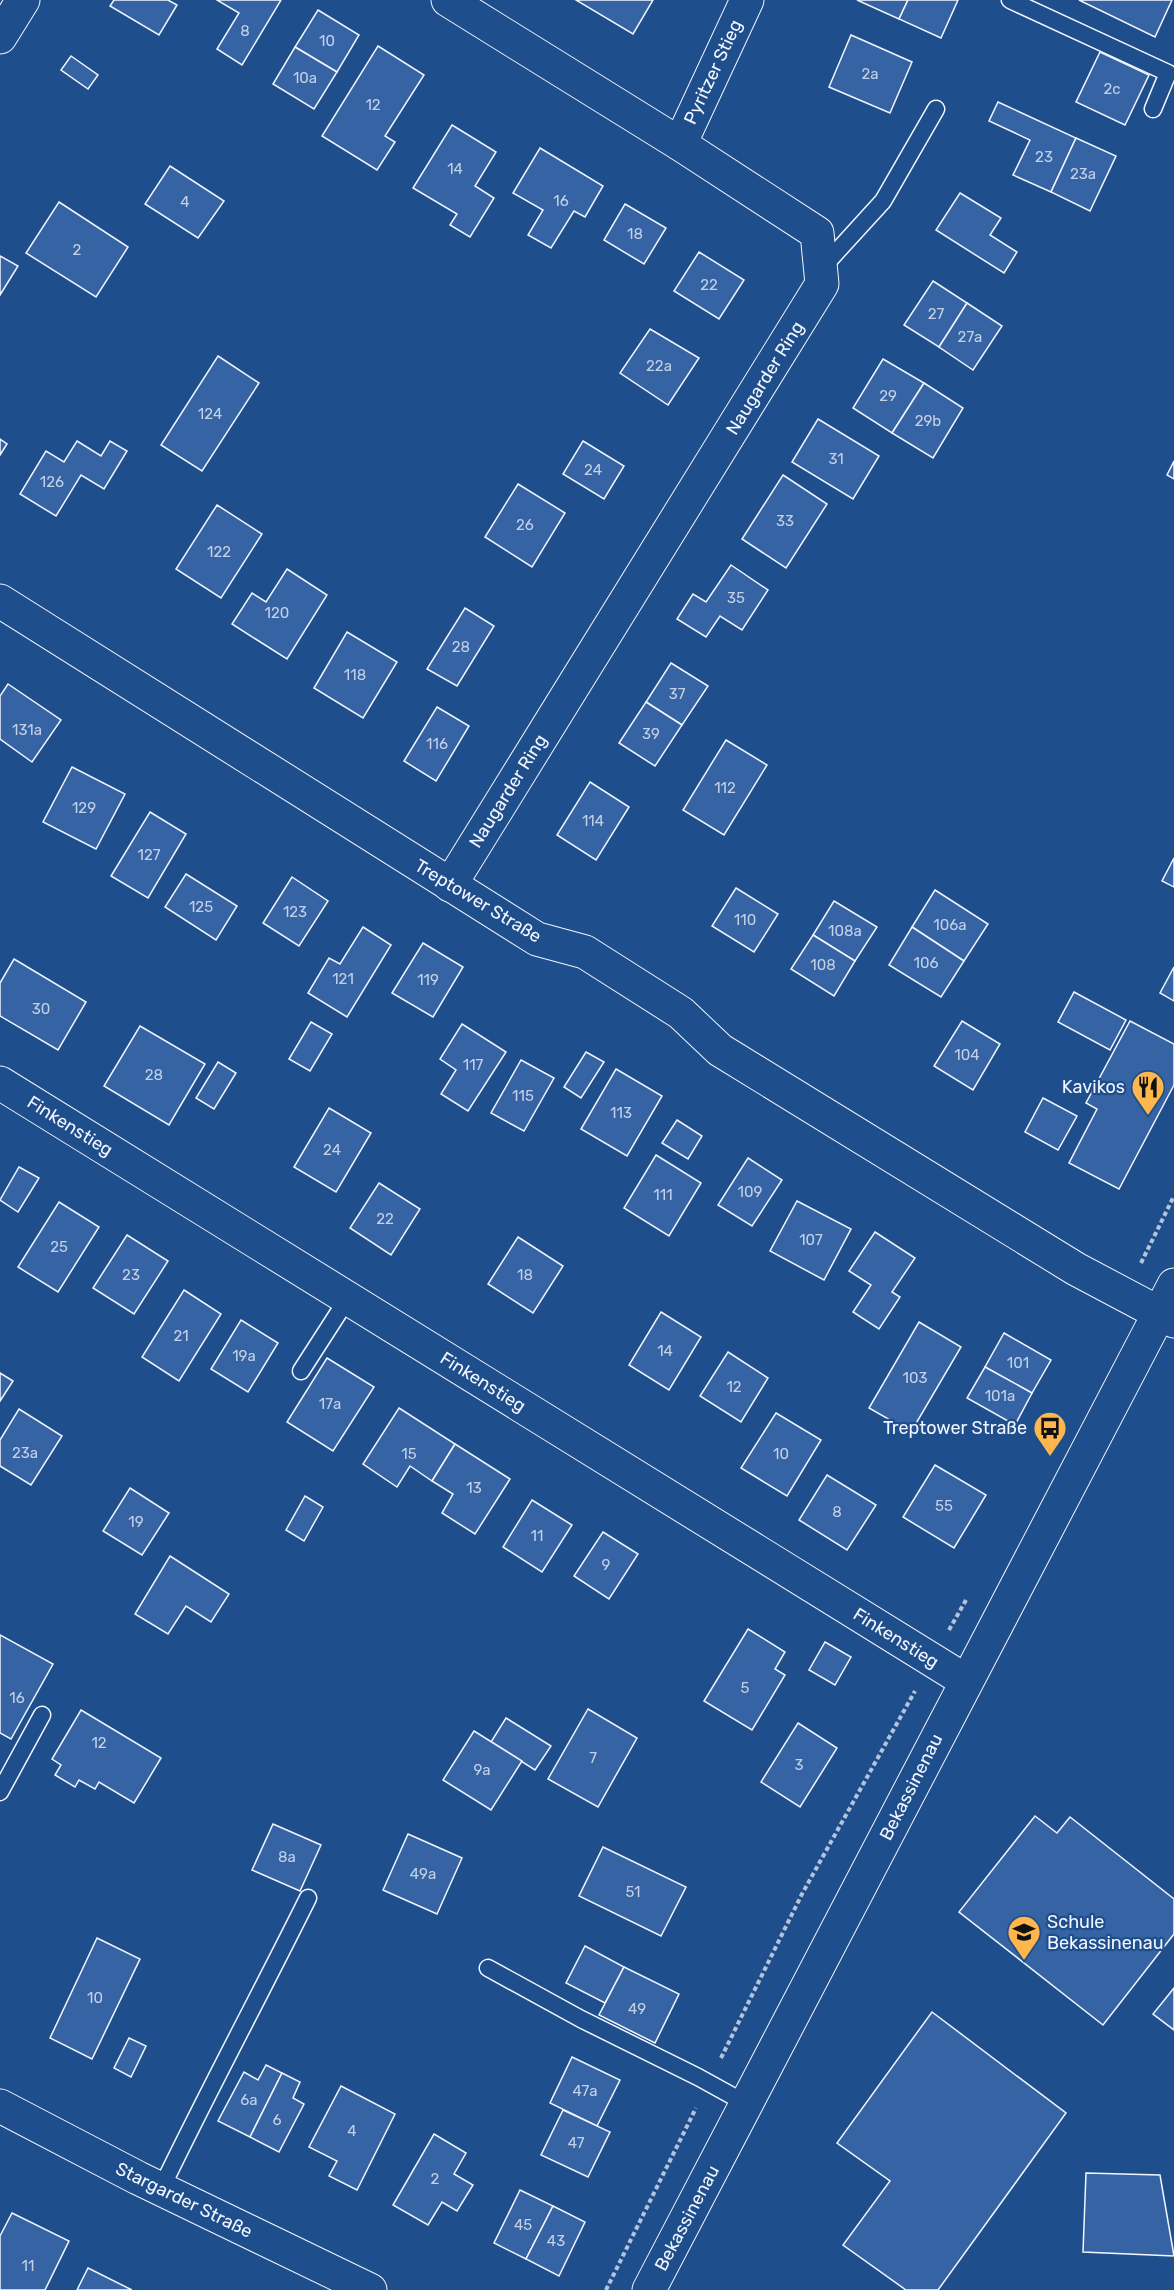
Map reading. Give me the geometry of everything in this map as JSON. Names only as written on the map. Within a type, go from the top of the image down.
[{"type":"street","points":[[0,37],[23,0]]},
{"type":"street","name":"Naugarder Ring","points":[[448,0],[680,144],[817,233],[822,284],[450,885]]},
{"type":"street","name":"Pyritzer Stieg","points":[[680,144],[747,0]]},
{"type":"street","name":"Treptower Straße","points":[[0,601],[537,939],[585,952],[681,1013],[720,1050],[1066,1263],[1167,1317]]},
{"type":"street","name":"Finkenstieg","points":[[0,1083],[966,1681]]},
{"type":"street","name":"Bekassinenau","points":[[649,2290],[966,1681],[1167,1317],[1174,1285]]},
{"type":"street","name":"Stargarder Straße","points":[[0,2106],[161,2189],[370,2290]]},
{"type":"lane","points":[[1010,0],[1168,73],[1153,109]]},
{"type":"lane","points":[[821,270],[883,201],[936,109]]},
{"type":"lane","points":[[301,1371],[348,1298]]},
{"type":"lane","points":[[0,1792],[42,1715]]},
{"type":"lane","points":[[161,2189],[308,1898]]},
{"type":"lane","points":[[488,1968],[580,2019],[747,2104]]},
{"type":"path","points":[[1126,1296],[1174,1196]]},
{"type":"path","points":[[606,2290],[802,1894],[967,1598]]},
{"type":"building","points":[[114,0],[168,0],[177,5],[159,35],[110,6]]},
{"type":"building","points":[[217,0],[281,0],[242,65],[217,49],[239,13]]},
{"type":"building","points":[[576,0],[653,0],[633,34]]},
{"type":"building","points":[[857,0],[908,0],[899,19]]},
{"type":"building","points":[[908,0],[958,0],[941,38],[899,19]]},
{"type":"building","points":[[1079,0],[1172,0],[1155,37]]},
{"type":"building","points":[[318,10],[359,35],[337,72],[295,47]]},
{"type":"building","points":[[851,35],[912,62],[890,113],[829,87]]},
{"type":"building","points":[[378,46],[424,75],[385,136],[395,142],[377,170],[322,136]]},
{"type":"building","points":[[295,47],[337,72],[314,109],[273,84]]},
{"type":"building","points":[[1100,52],[1149,75],[1125,125],[1076,102]]},
{"type":"building","points":[[71,56],[98,75],[88,89],[61,70]]},
{"type":"building","points":[[998,102],[1076,138],[1051,192],[1013,175],[1030,140],[989,121]]},
{"type":"building","points":[[452,125],[496,152],[475,186],[494,198],[470,237],[450,225],[457,214],[413,188]]},
{"type":"building","points":[[1076,138],[1116,156],[1090,211],[1051,192]]},
{"type":"building","points":[[540,148],[603,186],[585,217],[574,211],[551,248],[528,235],[543,210],[513,193]]},
{"type":"building","points":[[170,166],[224,201],[198,238],[145,204]]},
{"type":"building","points":[[960,193],[1001,218],[990,235],[1017,252],[1004,273],[936,230]]},
{"type":"building","points":[[59,202],[128,247],[96,297],[26,253]]},
{"type":"building","points":[[625,204],[666,228],[644,264],[604,240]]},
{"type":"building","points":[[699,252],[744,280],[719,319],[674,291]]},
{"type":"building","points":[[0,256],[18,266],[0,295]]},
{"type":"building","points":[[933,281],[967,303],[939,347],[904,325]]},
{"type":"building","points":[[967,303],[1002,326],[973,370],[939,347]]},
{"type":"building","points":[[650,329],[699,358],[668,405],[620,373]]},
{"type":"building","points":[[218,356],[259,383],[202,471],[161,445]]},
{"type":"building","points":[[883,359],[924,383],[892,433],[853,408]]},
{"type":"building","points":[[924,383],[963,408],[933,458],[892,433]]},
{"type":"building","points":[[818,419],[879,456],[853,499],[792,462]]},
{"type":"building","points":[[0,439],[7,444],[0,455]]},
{"type":"building","points":[[77,441],[101,456],[110,441],[127,451],[104,489],[81,475],[56,516],[20,494],[46,451],[64,462]]},
{"type":"building","points":[[583,441],[624,466],[604,499],[563,474]]},
{"type":"building","points":[[1174,461],[1174,479],[1167,475]]},
{"type":"building","points":[[783,475],[827,504],[786,568],[742,539]]},
{"type":"building","points":[[518,484],[565,513],[532,567],[485,537]]},
{"type":"building","points":[[217,505],[262,534],[221,598],[176,569]]},
{"type":"building","points":[[731,565],[768,590],[742,630],[720,616],[706,637],[677,619],[693,594],[706,602]]},
{"type":"building","points":[[287,569],[327,595],[287,659],[232,624],[252,593],[266,602]]},
{"type":"building","points":[[465,608],[494,626],[457,686],[427,669]]},
{"type":"building","points":[[347,632],[397,662],[363,718],[314,688]]},
{"type":"building","points":[[671,663],[708,686],[682,725],[646,702]]},
{"type":"building","points":[[8,684],[61,720],[32,762],[0,739],[0,696]]},
{"type":"building","points":[[646,702],[682,725],[655,766],[619,743]]},
{"type":"building","points":[[437,707],[469,726],[436,781],[404,761]]},
{"type":"building","points":[[726,740],[767,765],[724,835],[683,810]]},
{"type":"building","points":[[72,767],[125,794],[96,849],[43,822]]},
{"type":"building","points":[[590,782],[629,807],[596,860],[557,835]]},
{"type":"building","points":[[150,812],[186,834],[148,898],[111,876]]},
{"type":"building","points":[[1174,858],[1174,887],[1162,881]]},
{"type":"building","points":[[186,874],[237,906],[216,940],[165,907]]},
{"type":"building","points":[[292,877],[328,901],[299,946],[263,923]]},
{"type":"building","points":[[736,888],[778,914],[754,952],[712,926]]},
{"type":"building","points":[[935,890],[988,924],[964,961],[912,927]]},
{"type":"building","points":[[834,901],[877,927],[855,961],[813,935]]},
{"type":"building","points":[[363,927],[391,945],[347,1017],[308,993],[329,958],[340,964]]},
{"type":"building","points":[[912,927],[964,961],[941,997],[889,965]]},
{"type":"building","points":[[813,935],[855,961],[834,996],[791,969]]},
{"type":"building","points":[[423,943],[463,967],[433,1017],[392,993]]},
{"type":"building","points":[[14,959],[86,1002],[58,1050],[0,1016],[0,983]]},
{"type":"building","points":[[1174,967],[1174,1001],[1160,993]]},
{"type":"building","points":[[1074,992],[1126,1020],[1110,1050],[1058,1022]]},
{"type":"building","points":[[962,1021],[1000,1044],[973,1090],[934,1066]]},
{"type":"building","points":[[1130,1021],[1174,1044],[1174,1085],[1119,1189],[1069,1163],[1097,1109],[1086,1103]]},
{"type":"building","points":[[311,1022],[332,1034],[310,1071],[289,1059]]},
{"type":"building","points":[[462,1024],[506,1052],[468,1111],[441,1094],[456,1070],[440,1059]]},
{"type":"building","points":[[140,1026],[205,1064],[169,1125],[104,1086]]},
{"type":"building","points":[[586,1052],[604,1062],[581,1098],[564,1087]]},
{"type":"building","points":[[521,1060],[554,1078],[524,1131],[491,1113]]},
{"type":"building","points":[[218,1062],[236,1073],[214,1109],[196,1098]]},
{"type":"building","points":[[616,1069],[662,1096],[627,1156],[581,1129]]},
{"type":"building","points":[[1043,1098],[1077,1116],[1058,1150],[1025,1132]]},
{"type":"building","points":[[329,1108],[371,1133],[336,1192],[294,1167]]},
{"type":"building","points":[[677,1120],[702,1136],[688,1159],[662,1143]]},
{"type":"building","points":[[656,1155],[701,1183],[669,1236],[624,1208]]},
{"type":"building","points":[[748,1158],[782,1180],[752,1226],[718,1205]]},
{"type":"building","points":[[19,1167],[39,1178],[18,1212],[0,1200]]},
{"type":"building","points":[[379,1183],[420,1209],[391,1255],[350,1228]]},
{"type":"building","points":[[797,1201],[851,1229],[824,1280],[770,1251]]},
{"type":"building","points":[[59,1202],[99,1227],[58,1292],[18,1267]]},
{"type":"building","points":[[875,1232],[915,1258],[892,1292],[900,1297],[879,1329],[853,1312],[871,1285],[849,1271]]},
{"type":"building","points":[[127,1235],[168,1261],[134,1314],[93,1288]]},
{"type":"building","points":[[518,1237],[563,1266],[533,1313],[488,1284]]},
{"type":"building","points":[[184,1290],[221,1314],[179,1381],[142,1357]]},
{"type":"building","points":[[661,1312],[701,1337],[669,1390],[629,1365]]},
{"type":"building","points":[[241,1320],[278,1343],[248,1392],[211,1369]]},
{"type":"building","points":[[919,1322],[961,1347],[911,1432],[869,1408]]},
{"type":"building","points":[[1004,1333],[1051,1360],[1032,1393],[985,1367]]},
{"type":"building","points":[[728,1352],[768,1378],[741,1422],[700,1396]]},
{"type":"building","points":[[327,1358],[374,1387],[333,1451],[287,1422]]},
{"type":"building","points":[[985,1367],[1032,1393],[1015,1425],[967,1398]]},
{"type":"building","points":[[0,1373],[13,1381],[0,1401]]},
{"type":"building","points":[[399,1408],[455,1444],[432,1481],[410,1466],[397,1487],[363,1464]]},
{"type":"building","points":[[19,1409],[62,1436],[31,1485],[0,1466],[0,1440]]},
{"type":"building","points":[[776,1413],[821,1440],[787,1496],[741,1468]]},
{"type":"building","points":[[455,1444],[510,1479],[475,1534],[442,1513],[453,1494],[432,1481]]},
{"type":"building","points":[[935,1465],[986,1495],[954,1548],[903,1517]]},
{"type":"building","points":[[827,1475],[876,1505],[847,1550],[799,1520]]},
{"type":"building","points":[[130,1488],[169,1513],[142,1555],[103,1531]]},
{"type":"building","points":[[305,1496],[323,1507],[304,1541],[286,1530]]},
{"type":"building","points":[[532,1500],[572,1525],[542,1572],[503,1547]]},
{"type":"building","points":[[603,1532],[638,1554],[609,1599],[574,1576]]},
{"type":"building","points":[[170,1556],[229,1594],[211,1622],[186,1606],[168,1634],[135,1614]]},
{"type":"building","points":[[748,1629],[785,1652],[775,1669],[785,1675],[752,1730],[704,1701]]},
{"type":"building","points":[[0,1635],[53,1664],[11,1739],[0,1733]]},
{"type":"building","points":[[825,1642],[851,1657],[835,1685],[809,1670]]},
{"type":"building","points":[[588,1709],[637,1738],[598,1807],[548,1779]]},
{"type":"building","points":[[81,1710],[161,1758],[134,1803],[99,1782],[95,1789],[79,1780],[75,1787],[55,1775],[61,1765],[52,1759]]},
{"type":"building","points":[[506,1718],[551,1746],[535,1770],[491,1742]]},
{"type":"building","points":[[798,1723],[837,1748],[800,1807],[761,1782]]},
{"type":"building","points":[[474,1731],[522,1761],[491,1810],[443,1780]]},
{"type":"building","points":[[1035,1816],[1057,1833],[1070,1817],[1174,1899],[1174,1934],[1103,2025],[959,1912]]},
{"type":"building","points":[[273,1824],[321,1845],[300,1891],[252,1870]]},
{"type":"building","points":[[408,1834],[462,1858],[437,1914],[383,1890]]},
{"type":"building","points":[[603,1847],[686,1887],[661,1936],[579,1896]]},
{"type":"building","points":[[97,1938],[140,1959],[92,2059],[50,2038]]},
{"type":"building","points":[[585,1946],[624,1967],[605,2003],[566,1983]]},
{"type":"building","points":[[624,1967],[679,1994],[655,2043],[599,2015]]},
{"type":"building","points":[[1174,1988],[1174,2030],[1153,2014]]},
{"type":"building","points":[[932,2012],[1066,2113],[938,2290],[906,2290],[843,2245],[890,2181],[837,2143]]},
{"type":"building","points":[[129,2038],[146,2046],[131,2077],[114,2068]]},
{"type":"building","points":[[572,2057],[620,2080],[597,2126],[550,2103]]},
{"type":"building","points":[[266,2065],[282,2073],[250,2137],[218,2121],[244,2072],[258,2080]]},
{"type":"building","points":[[282,2073],[300,2082],[293,2098],[304,2104],[279,2152],[250,2137]]},
{"type":"building","points":[[341,2086],[395,2114],[357,2190],[329,2176],[337,2161],[309,2147]]},
{"type":"building","points":[[563,2110],[610,2132],[588,2177],[541,2155]]},
{"type":"building","points":[[434,2134],[466,2153],[454,2174],[473,2185],[457,2211],[442,2202],[428,2225],[393,2205]]},
{"type":"building","points":[[1086,2173],[1160,2175],[1174,2256],[1083,2252]]},
{"type":"building","points":[[520,2190],[553,2206],[526,2259],[494,2243]]},
{"type":"building","points":[[553,2206],[585,2222],[559,2276],[526,2259]]},
{"type":"building","points":[[12,2213],[69,2241],[45,2290],[0,2290],[0,2236]]},
{"type":"building","points":[[88,2268],[132,2290],[77,2290]]},
{"type":"place","name":"Kavikos","points":[[1148,1116]]},
{"type":"place","name":"Treptower Straße","points":[[1050,1457]]},
{"type":"place","name":"Schule Bekassinenau","points":[[1024,1961]]}]
